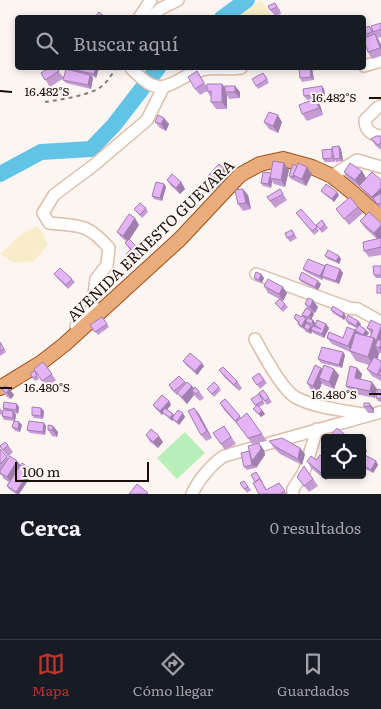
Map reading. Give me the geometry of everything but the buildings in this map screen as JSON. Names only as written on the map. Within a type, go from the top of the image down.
[{"type":"main road","name":"AVENIDA ERNESTO GUEVARA","points":[[0,388],[65,344],[180,240],[240,175],[260,164],[283,159],[298,162],[332,176],[381,218]]},
{"type":"street","points":[[140,15],[151,0]]},
{"type":"street","points":[[153,15],[160,9],[178,0]]},
{"type":"street","points":[[366,65],[381,61]]},
{"type":"street","points":[[49,356],[92,309],[96,279],[107,265],[109,248],[97,235],[82,226],[48,223],[43,213],[54,195],[148,120],[159,87],[200,70]]},
{"type":"street","points":[[134,72],[159,87]]},
{"type":"street","points":[[381,106],[365,120],[365,127],[370,133],[381,136]]},
{"type":"street","points":[[332,176],[357,160],[381,167]]},
{"type":"street","points":[[256,274],[349,308],[358,309],[381,322]]},
{"type":"street","points":[[255,339],[268,364],[285,388],[294,396],[310,404],[368,415]]},
{"type":"street","points":[[192,494],[196,486],[218,460],[224,456],[381,412]]},
{"type":"street","points":[[292,494],[293,489],[304,472],[317,429]]},
{"type":"path","points":[[45,102],[61,100],[94,91],[106,81],[114,70]]},
{"type":"green space","points":[[185,432],[205,453],[177,479],[157,458]]},
{"type":"sand","points":[[261,0],[271,15],[240,15]]},
{"type":"sand","points":[[37,226],[44,235],[48,245],[34,261],[14,263],[0,254],[19,236]]},
{"type":"waterway","points":[[226,15],[247,0]]},
{"type":"waterway","points":[[0,174],[41,152],[91,149],[114,125],[156,70]]}]
